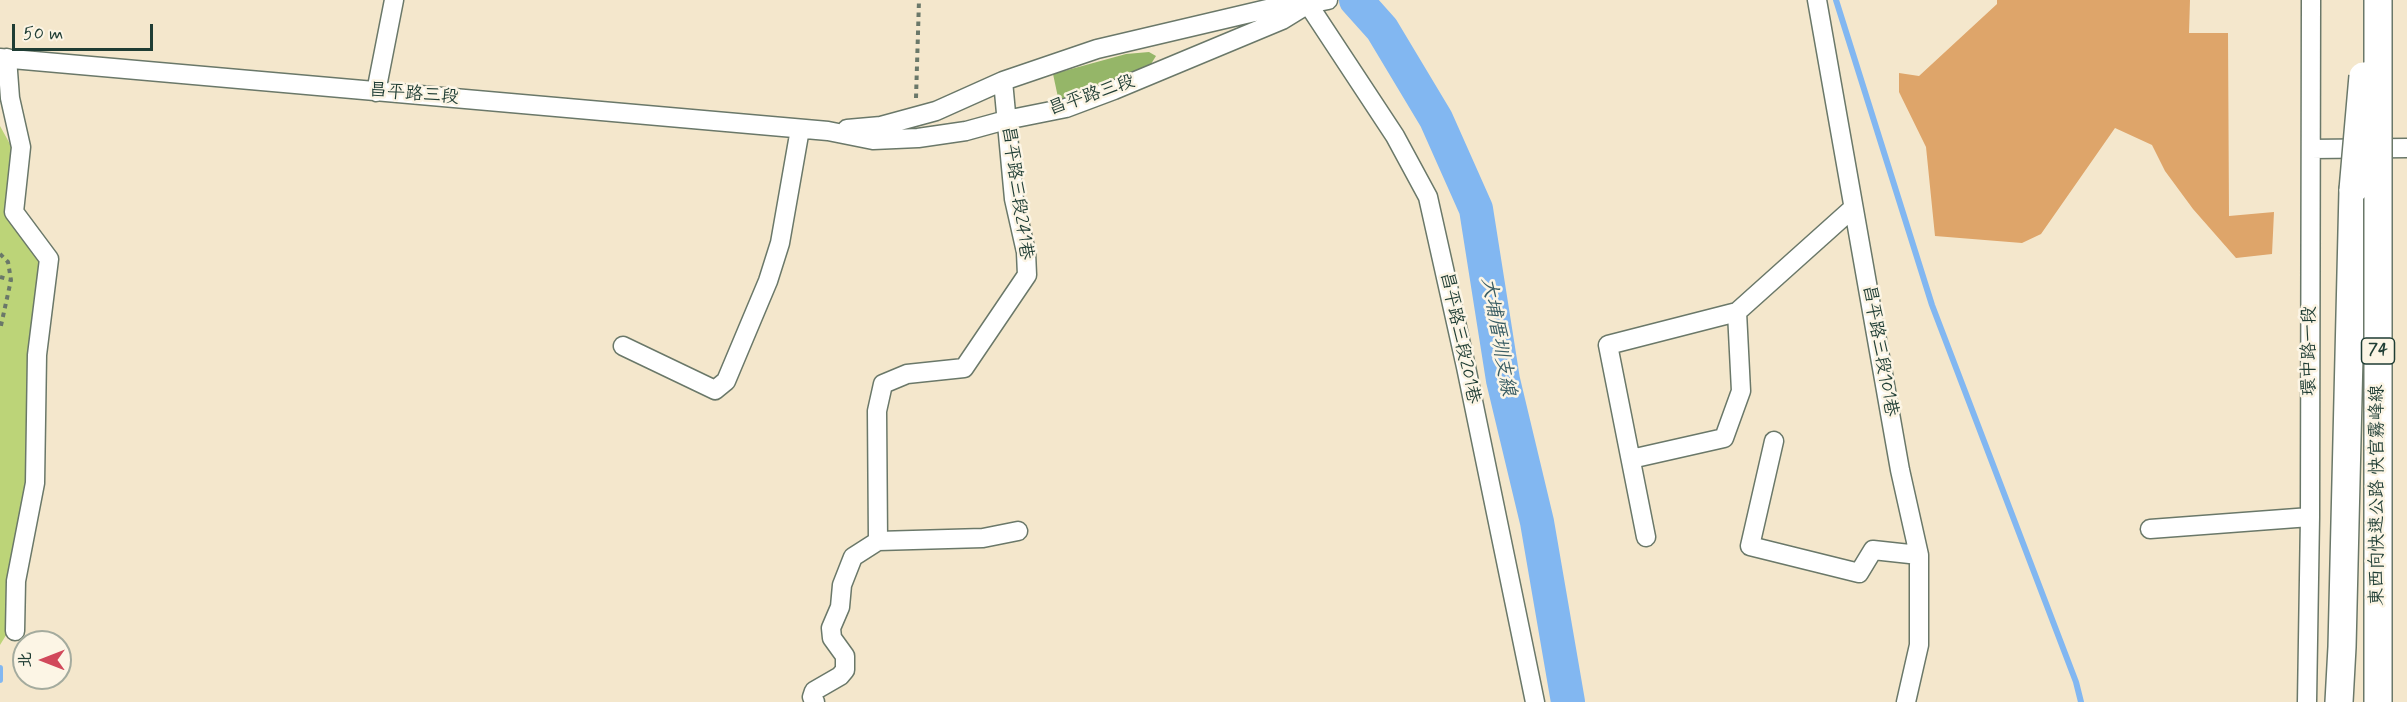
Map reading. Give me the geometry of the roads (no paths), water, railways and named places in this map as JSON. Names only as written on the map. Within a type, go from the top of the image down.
[{"type":"highway","name":"74","points":[[2347,702],[2342,647],[2353,190],[2369,0]]},
{"type":"highway","name":"東西向快速公路 快官霧峰線","points":[[2378,0],[2378,702]]},
{"type":"highway","points":[[2338,702],[2342,647]]},
{"type":"street","points":[[376,92],[394,0]]},
{"type":"street","name":"昌平路三段","points":[[828,131],[881,126],[915,117],[956,103],[1003,81],[1097,49],[1280,6],[1328,0]]},
{"type":"street","name":"昌平路三段101巷","points":[[1817,0],[1899,470],[1919,555],[1919,645],[1906,702]]},
{"type":"street","name":"環中路一段","points":[[2307,702],[2310,517],[2311,0]]},
{"type":"street","name":"昌平路三段","points":[[4,58],[828,131],[873,140],[918,138],[966,131],[1066,108],[1282,20],[1305,2]]},
{"type":"street","name":"昌平路三段201巷","points":[[1305,2],[1395,136],[1428,197],[1535,702]]},
{"type":"street","points":[[4,58],[21,147],[14,212],[49,259],[37,355],[35,483],[16,581],[15,630]]},
{"type":"street","name":"昌平路三段241巷","points":[[878,541],[877,411],[884,384],[907,374],[964,368],[1028,275],[1026,252],[1014,199],[1003,81]]},
{"type":"street","points":[[623,346],[715,390],[726,381],[768,281],[780,243],[800,129]]},
{"type":"street","points":[[2311,148],[2407,148]]},
{"type":"street","points":[[1646,537],[1608,345],[1737,312],[1853,208]]},
{"type":"street","points":[[1631,459],[1724,438],[1741,391],[1737,312]]},
{"type":"street","points":[[1774,441],[1750,546],[1859,573],[1873,550],[1919,555]]},
{"type":"street","points":[[2150,529],[2310,517]]},
{"type":"street","points":[[815,702],[812,697],[814,692],[840,676],[844,670],[844,656],[832,638],[831,628],[840,608],[842,585],[853,557],[878,541],[983,538],[1018,531]]},
{"type":"waterway","name":"大埔厝圳支線","points":[[1356,0],[1382,29],[1436,119],[1476,209],[1503,380],[1537,522],[1568,702]]},
{"type":"waterway","points":[[1836,0],[1932,305],[2076,682],[2081,702]]},
{"type":"waterway","points":[[0,668],[0,680]]}]
